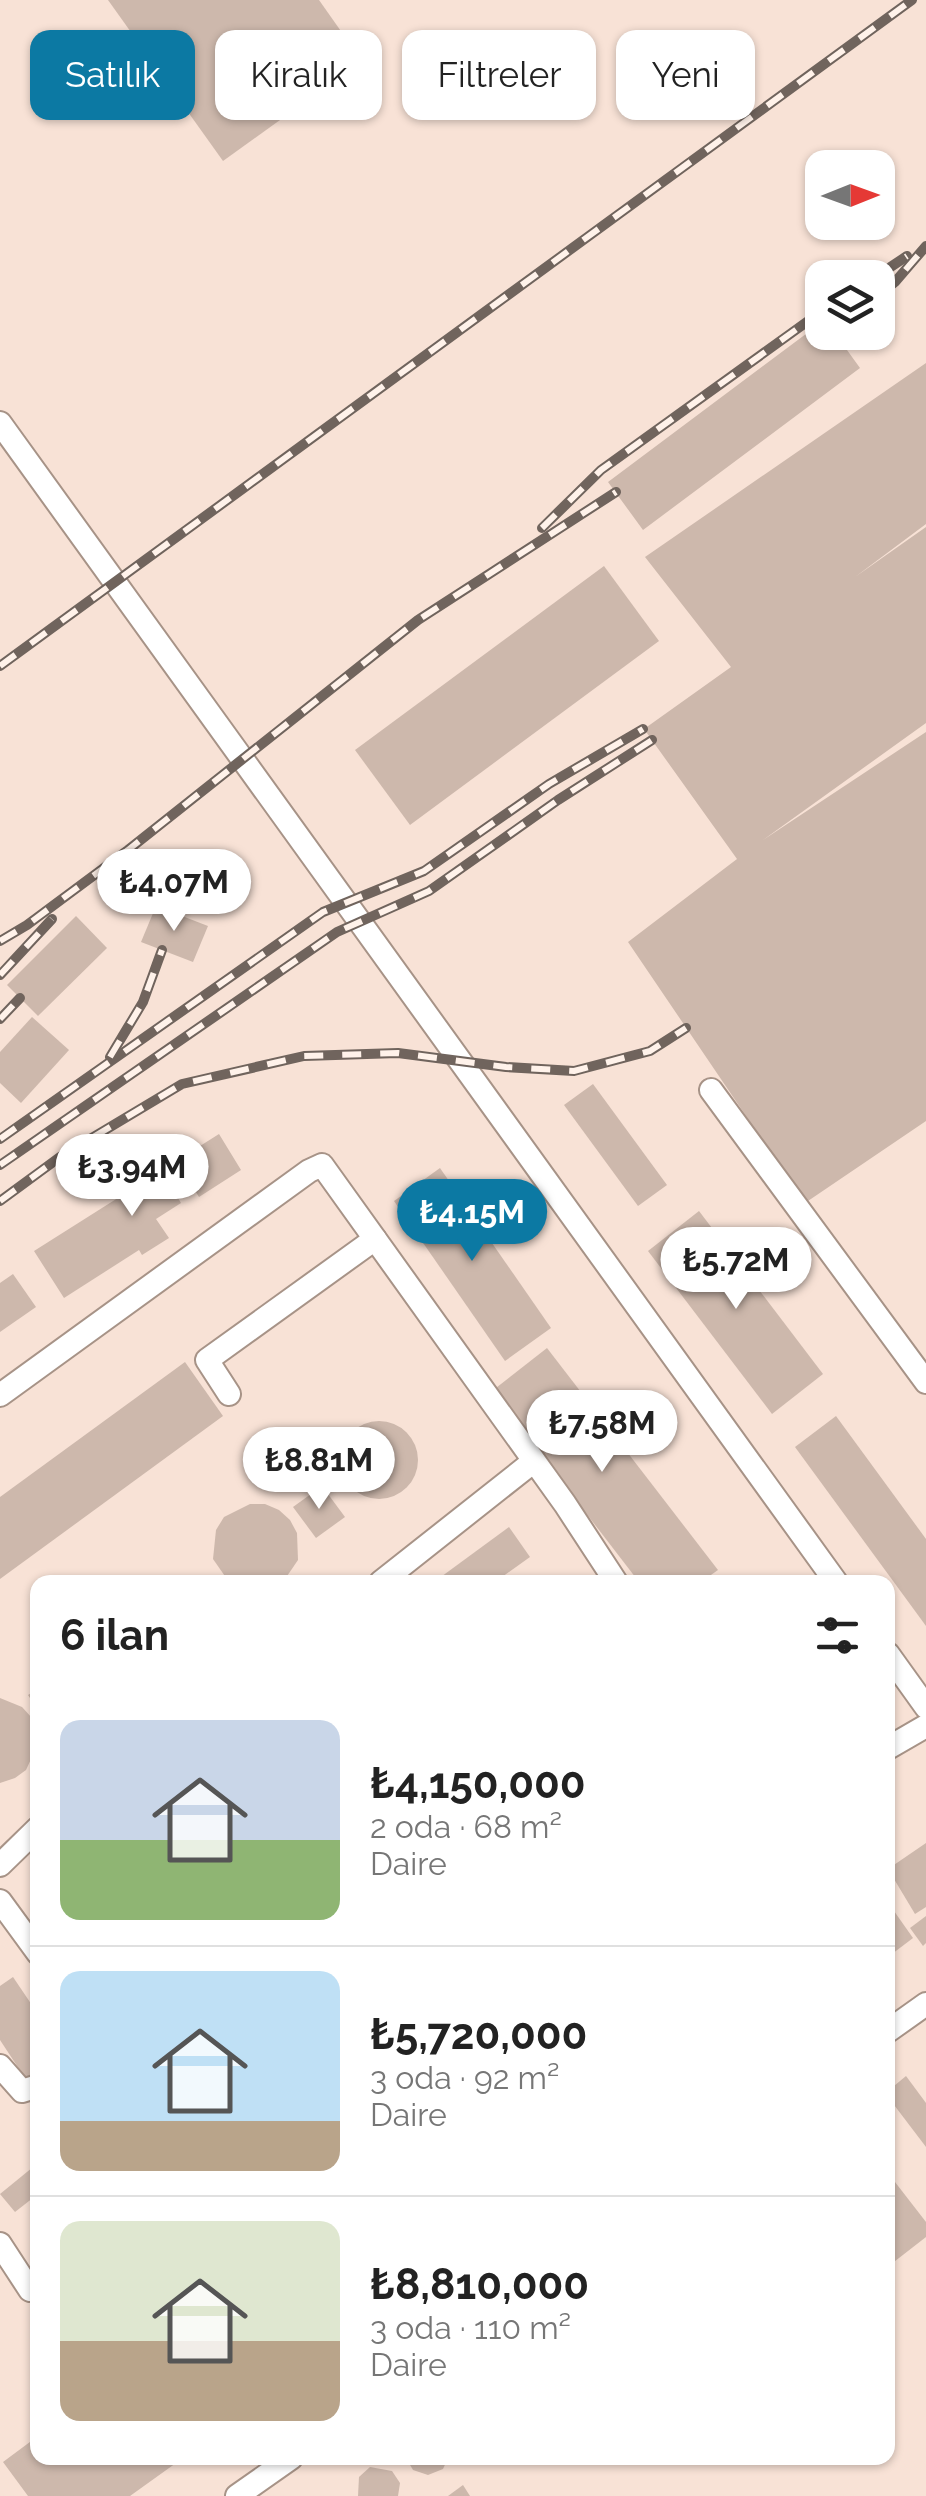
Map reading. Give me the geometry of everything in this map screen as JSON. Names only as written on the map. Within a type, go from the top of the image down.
[{"type":"street","points":[[0,423],[831,1575]]},
{"type":"street","points":[[712,1090],[926,1382]]},
{"type":"street","points":[[0,1395],[308,1171],[322,1165],[611,1575]]},
{"type":"street","points":[[229,1394],[206,1360],[375,1239]]},
{"type":"street","points":[[390,1575],[534,1461]]},
{"type":"street","points":[[895,1664],[926,1708]]},
{"type":"street","points":[[895,1744],[926,1726]]},
{"type":"street","points":[[0,1866],[30,1836]]},
{"type":"street","points":[[0,1901],[30,1941]]},
{"type":"street","points":[[895,2026],[926,2004]]},
{"type":"street","points":[[0,2066],[22,2090],[30,2088]]},
{"type":"street","points":[[0,2244],[30,2290]]},
{"type":"street","points":[[237,2496],[281,2465]]},
{"type":"building","points":[[108,0],[319,0],[340,30],[215,30],[215,120],[280,120],[223,161],[194,120],[195,30],[129,30]]},
{"type":"building","points":[[805,335],[805,350],[847,350],[860,368],[643,530],[608,482]]},
{"type":"building","points":[[926,363],[926,524],[855,577],[926,527],[926,723],[763,840],[926,732],[926,1121],[805,1203],[628,942],[737,859],[644,729],[731,667],[645,557]]},
{"type":"building","points":[[604,566],[659,641],[410,825],[355,750]]},
{"type":"building","points":[[156,906],[208,926],[193,962],[141,942]]},
{"type":"building","points":[[76,916],[107,948],[38,1016],[7,985]]},
{"type":"building","points":[[32,1017],[69,1050],[21,1103],[0,1083],[0,1052]]},
{"type":"building","points":[[593,1084],[667,1185],[638,1206],[564,1105]]},
{"type":"building","points":[[219,1134],[241,1170],[199,1197],[189,1181],[184,1185],[177,1175],[168,1181],[181,1203],[156,1219],[169,1238],[142,1255],[139,1250],[64,1298],[34,1251]]},
{"type":"building","points":[[440,1168],[551,1328],[505,1361],[394,1201]]},
{"type":"building","points":[[699,1211],[823,1374],[772,1414],[648,1251]]},
{"type":"building","points":[[13,1274],[36,1307],[0,1332],[0,1283]]},
{"type":"building","points":[[547,1348],[718,1570],[711,1575],[634,1575],[492,1391]]},
{"type":"building","points":[[185,1362],[223,1416],[0,1579],[0,1497]]},
{"type":"building","points":[[836,1416],[926,1539],[926,1626],[895,1584],[895,1575],[889,1575],[795,1447]]},
{"type":"building","points":[[371,1421],[387,1421],[412,1438],[418,1460],[412,1482],[401,1493],[387,1499],[371,1499],[346,1482],[340,1468],[340,1452],[357,1427]]},
{"type":"building","points":[[322,1486],[345,1517],[316,1538],[293,1507]]},
{"type":"building","points":[[250,1504],[265,1504],[290,1520],[297,1533],[298,1560],[288,1575],[224,1575],[213,1559],[216,1530],[224,1517]]},
{"type":"building","points":[[509,1527],[530,1557],[505,1575],[444,1575]]},
{"type":"building","points":[[0,1698],[22,1707],[30,1716],[30,1761],[15,1778],[0,1783]]},
{"type":"building","points":[[926,1843],[926,1907],[915,1914],[895,1881],[895,1864]]},
{"type":"building","points":[[895,1912],[913,1938],[895,1952]]},
{"type":"building","points":[[926,1916],[926,1943],[923,1946],[910,1928]]},
{"type":"building","points":[[13,1977],[30,2002],[29,2084],[0,2040],[0,1986]]},
{"type":"building","points":[[906,2076],[926,2103],[926,2147],[895,2106],[895,2085]]},
{"type":"building","points":[[30,2170],[30,2200],[15,2212],[0,2194]]},
{"type":"building","points":[[895,2182],[926,2222],[926,2237],[895,2261]]},
{"type":"building","points":[[30,2442],[30,2465],[173,2465],[130,2496],[28,2496],[3,2462]]},
{"type":"building","points":[[410,2465],[445,2465],[428,2475]]},
{"type":"building","points":[[370,2467],[392,2471],[400,2483],[398,2496],[358,2496],[359,2477]]},
{"type":"building","points":[[463,2485],[470,2496],[448,2496]]},
{"type":"railway","points":[[0,666],[912,0]]},
{"type":"railway","points":[[895,282],[926,246]]},
{"type":"railway","points":[[895,264],[907,256]]},
{"type":"railway","points":[[542,528],[601,470],[805,323]]},
{"type":"railway","points":[[0,941],[128,850],[418,620],[616,492]]},
{"type":"railway","points":[[0,1139],[323,912],[424,871],[549,784],[643,729]]},
{"type":"railway","points":[[0,1165],[337,932],[429,891],[558,800],[652,740]]},
{"type":"railway","points":[[0,975],[52,919]]},
{"type":"railway","points":[[110,1057],[143,1002],[162,950]]},
{"type":"railway","points":[[0,1019],[20,998]]},
{"type":"railway","points":[[0,1201],[60,1157],[182,1084],[304,1056],[398,1053],[574,1071],[650,1051],[686,1028]]}]
